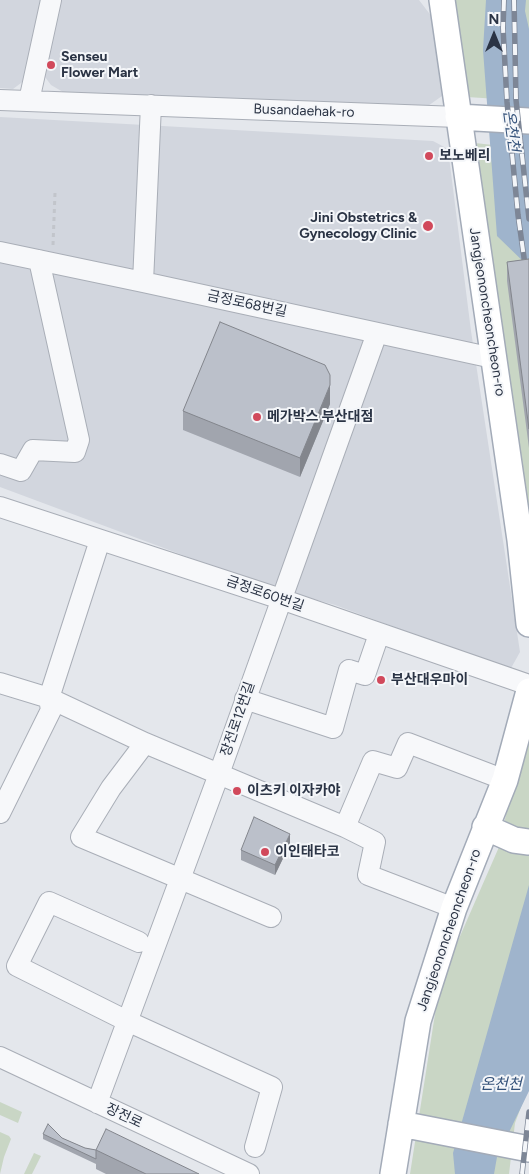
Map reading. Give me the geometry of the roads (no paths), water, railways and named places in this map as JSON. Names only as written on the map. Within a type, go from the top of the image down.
[{"type":"main road","name":"Jangjeononcheoncheon-ro","points":[[442,0],[520,540],[529,624]]},
{"type":"main road","points":[[458,117],[529,121]]},
{"type":"main road","name":"Jangjeononcheoncheon-ro","points":[[393,1174],[410,1126],[418,1021],[454,908],[505,780],[529,691]]},
{"type":"main road","points":[[485,827],[521,841]]},
{"type":"main road","points":[[410,1126],[529,1149]]},
{"type":"street","points":[[29,101],[51,0]]},
{"type":"street","name":"Busandaehak-ro","points":[[0,100],[458,117]]},
{"type":"street","points":[[143,282],[151,105]]},
{"type":"street","name":"금정로68번길","points":[[0,252],[493,358]]},
{"type":"street","points":[[0,464],[21,470],[33,450],[75,452],[79,440],[46,262]]},
{"type":"street","name":"장전로12번길","points":[[96,1104],[219,774],[377,333]]},
{"type":"street","name":"금정로60번길","points":[[0,507],[281,599],[529,684]]},
{"type":"street","points":[[0,813],[51,710],[49,698],[100,540]]},
{"type":"street","points":[[245,698],[333,728],[349,670],[365,675],[379,634]]},
{"type":"street","points":[[0,684],[49,698],[145,742],[345,827],[375,842],[368,875],[454,908]]},
{"type":"street","points":[[145,742],[111,788],[81,837],[271,918]]},
{"type":"street","points":[[345,827],[373,761],[397,768],[408,743],[505,780]]},
{"type":"street","points":[[139,942],[49,902],[17,966],[127,1021],[272,1087],[255,1147]]},
{"type":"street","name":"장전로","points":[[0,1057],[96,1104],[249,1174]]},
{"type":"water","name":"온천천","points":[[486,0],[526,0],[525,11],[529,29],[529,267],[497,236],[483,50]]},
{"type":"water","name":"온천천","points":[[529,885],[529,1091],[497,1157],[494,1174],[455,1174],[453,1153]]},
{"type":"railway","points":[[504,0],[503,28],[507,102],[518,215],[529,293]]},
{"type":"railway","points":[[514,0],[516,100],[529,219]]},
{"type":"railway","points":[[522,1174],[529,1112]]},
{"type":"place","name":"Senseu Flower Mart","points":[[51,65]]},
{"type":"place","name":"보노베리","points":[[429,156]]},
{"type":"place","name":"Jini Obstetrics & Gynecology Clinic","points":[[428,226]]},
{"type":"place","name":"메가박스 부산대점","points":[[257,417]]},
{"type":"place","name":"부산대우마이","points":[[381,680]]},
{"type":"place","name":"이츠키 이자카야","points":[[237,791]]},
{"type":"place","name":"이인태타코","points":[[265,852]]}]
